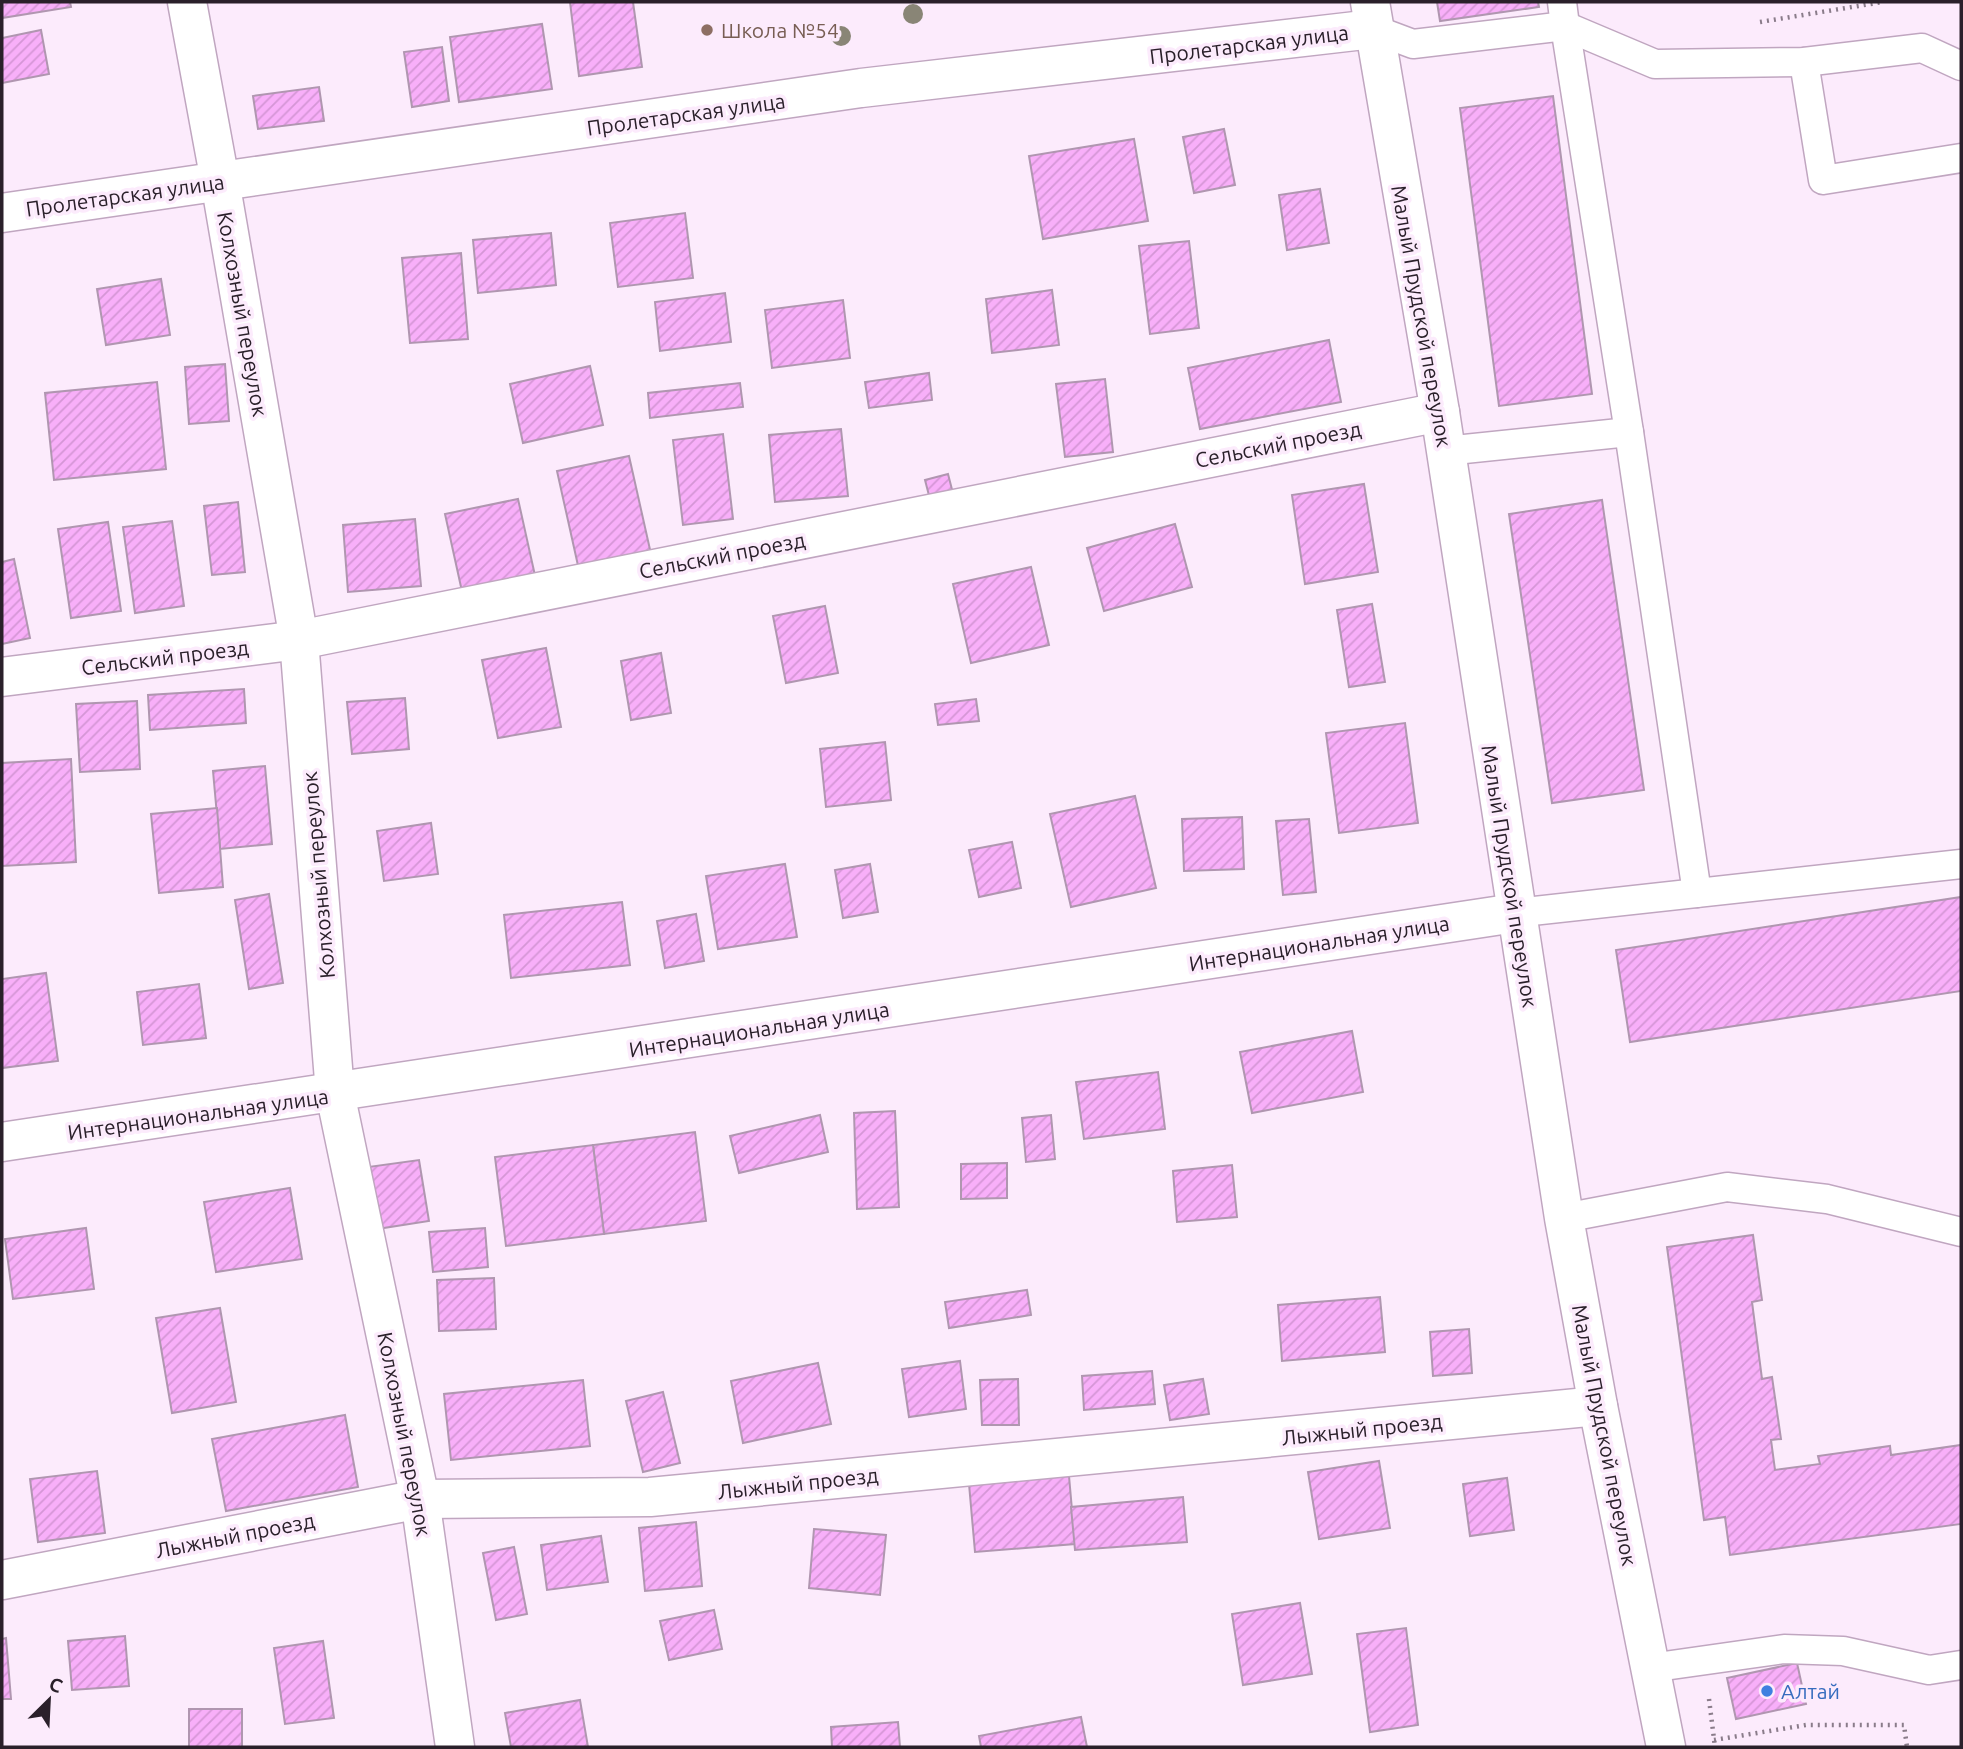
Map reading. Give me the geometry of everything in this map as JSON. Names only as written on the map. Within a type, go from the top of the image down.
[{"type":"street","name":"Колхозный переулок","points":[[187,2],[299,639],[335,1093],[420,1499],[455,1747]]},
{"type":"street","name":"Пролетарская улица","points":[[2,213],[1371,15]]},
{"type":"street","name":"Малый Прудской переулок","points":[[1371,15],[1440,412],[1564,1218],[1598,1406],[1666,1747]]},
{"type":"street","name":"Сельский проезд","points":[[2,677],[299,639],[1440,412]]},
{"type":"street","name":"Интернациональная улица","points":[[2,1142],[1516,913]]},
{"type":"street","name":"Лыжный проезд","points":[[2,1580],[420,1499],[650,1497],[1598,1406]]},
{"type":"lane","points":[[1563,14],[1629,432],[1697,893]]},
{"type":"lane","points":[[1371,15],[1413,44],[1563,14],[1655,64],[1804,62],[1922,48],[1961,66]]},
{"type":"lane","points":[[1804,62],[1823,180],[1961,158]]},
{"type":"lane","points":[[1446,451],[1629,432]]},
{"type":"lane","points":[[1516,913],[1961,864]]},
{"type":"lane","points":[[1564,1218],[1727,1187],[1827,1199],[1961,1232]]},
{"type":"lane","points":[[1650,1668],[1784,1649],[1843,1651],[1930,1670],[1961,1665]]},
{"type":"path","points":[[1714,1741],[1806,1725],[1904,1725],[1907,1747]]},
{"type":"building","points":[[2,2],[70,2],[71,7],[2,18]]},
{"type":"building","points":[[570,2],[633,2],[642,67],[579,76]]},
{"type":"building","points":[[1437,2],[1538,2],[1539,7],[1440,21]]},
{"type":"building","points":[[542,24],[552,89],[459,102],[450,37]]},
{"type":"building","points":[[41,30],[49,74],[2,83],[2,38]]},
{"type":"building","points":[[442,47],[449,101],[412,107],[404,52]]},
{"type":"building","points":[[319,87],[324,121],[258,129],[253,96]]},
{"type":"building","points":[[1553,96],[1592,394],[1499,406],[1460,108]]},
{"type":"building","points":[[1224,129],[1235,185],[1194,193],[1183,137]]},
{"type":"building","points":[[1134,139],[1148,221],[1043,239],[1029,156]]},
{"type":"building","points":[[1320,189],[1329,243],[1287,250],[1279,195]]},
{"type":"building","points":[[685,213],[693,278],[618,287],[610,223]]},
{"type":"building","points":[[551,233],[556,285],[478,293],[473,240]]},
{"type":"building","points":[[1189,241],[1199,328],[1150,334],[1139,246]]},
{"type":"building","points":[[461,253],[468,339],[410,343],[402,258]]},
{"type":"building","points":[[161,279],[170,335],[106,345],[97,289]]},
{"type":"building","points":[[1052,290],[1059,345],[992,353],[986,299]]},
{"type":"building","points":[[725,293],[731,342],[660,351],[655,302]]},
{"type":"building","points":[[843,300],[850,358],[772,368],[765,310]]},
{"type":"building","points":[[1329,340],[1341,402],[1200,429],[1188,368]]},
{"type":"building","points":[[225,364],[229,421],[189,424],[185,367]]},
{"type":"building","points":[[590,366],[603,425],[523,443],[510,384]]},
{"type":"building","points":[[929,373],[932,400],[869,408],[865,382]]},
{"type":"building","points":[[1105,379],[1113,452],[1065,457],[1056,384]]},
{"type":"building","points":[[157,382],[166,469],[54,480],[45,393]]},
{"type":"building","points":[[740,383],[743,407],[650,418],[648,393]]},
{"type":"building","points":[[841,429],[848,496],[775,502],[769,435]]},
{"type":"building","points":[[723,434],[733,519],[683,525],[673,440]]},
{"type":"building","points":[[629,456],[651,554],[579,570],[557,471]]},
{"type":"building","points":[[948,474],[956,505],[933,511],[925,480]]},
{"type":"building","points":[[1364,484],[1378,572],[1305,584],[1292,495]]},
{"type":"building","points":[[518,499],[536,580],[463,596],[445,514]]},
{"type":"building","points":[[1602,500],[1644,790],[1552,803],[1509,514]]},
{"type":"building","points":[[238,502],[245,572],[212,575],[204,506]]},
{"type":"building","points":[[415,519],[421,586],[348,592],[343,525]]},
{"type":"building","points":[[172,521],[184,606],[135,613],[123,527]]},
{"type":"building","points":[[108,522],[121,611],[71,618],[58,529]]},
{"type":"building","points":[[1175,524],[1192,587],[1104,611],[1087,548]]},
{"type":"building","points":[[14,559],[30,638],[2,644],[2,562]]},
{"type":"building","points":[[1031,567],[1049,645],[971,663],[953,584]]},
{"type":"building","points":[[1372,604],[1385,682],[1349,687],[1337,610]]},
{"type":"building","points":[[825,606],[838,673],[786,683],[773,616]]},
{"type":"building","points":[[546,648],[561,727],[498,738],[482,660]]},
{"type":"building","points":[[661,653],[671,713],[631,720],[621,661]]},
{"type":"building","points":[[244,689],[246,723],[150,730],[148,695]]},
{"type":"building","points":[[405,698],[409,749],[352,754],[347,702]]},
{"type":"building","points":[[976,699],[979,721],[938,725],[935,704]]},
{"type":"building","points":[[137,701],[140,769],[80,772],[76,704]]},
{"type":"building","points":[[1405,723],[1418,823],[1339,833],[1326,733]]},
{"type":"building","points":[[885,742],[891,800],[826,807],[820,749]]},
{"type":"building","points":[[71,759],[76,862],[2,866],[2,763]]},
{"type":"building","points":[[265,766],[272,844],[220,849],[213,771]]},
{"type":"building","points":[[1135,796],[1156,888],[1071,907],[1050,814]]},
{"type":"building","points":[[217,808],[223,887],[159,893],[151,814]]},
{"type":"building","points":[[1242,817],[1244,869],[1184,871],[1182,819]]},
{"type":"building","points":[[1309,819],[1316,892],[1283,895],[1276,821]]},
{"type":"building","points":[[431,823],[438,874],[384,881],[377,831]]},
{"type":"building","points":[[1012,842],[1021,888],[979,897],[969,850]]},
{"type":"building","points":[[785,864],[797,937],[718,949],[706,876]]},
{"type":"building","points":[[870,864],[878,912],[843,918],[835,870]]},
{"type":"building","points":[[269,894],[283,983],[249,989],[235,900]]},
{"type":"building","points":[[1961,897],[1961,991],[1630,1042],[1616,950]]},
{"type":"building","points":[[622,902],[630,965],[511,978],[504,915]]},
{"type":"building","points":[[696,914],[704,961],[665,968],[657,921]]},
{"type":"building","points":[[46,973],[58,1061],[2,1068],[2,979]]},
{"type":"building","points":[[199,984],[206,1038],[143,1045],[137,992]]},
{"type":"building","points":[[1352,1031],[1363,1092],[1252,1113],[1240,1052]]},
{"type":"building","points":[[1158,1072],[1165,1129],[1084,1139],[1076,1082]]},
{"type":"building","points":[[895,1111],[899,1207],[857,1209],[854,1113]]},
{"type":"building","points":[[820,1115],[828,1152],[739,1173],[730,1136]]},
{"type":"building","points":[[1051,1115],[1055,1159],[1026,1162],[1022,1118]]},
{"type":"building","points":[[695,1132],[706,1221],[604,1234],[593,1145]]},
{"type":"building","points":[[593,1145],[604,1234],[506,1246],[495,1157]]},
{"type":"building","points":[[419,1160],[429,1221],[377,1229],[368,1167]]},
{"type":"building","points":[[1007,1163],[1007,1198],[961,1199],[961,1164]]},
{"type":"building","points":[[1232,1165],[1237,1217],[1177,1222],[1173,1171]]},
{"type":"building","points":[[290,1188],[302,1259],[216,1272],[204,1202]]},
{"type":"building","points":[[86,1228],[94,1289],[13,1299],[5,1239]]},
{"type":"building","points":[[485,1228],[488,1267],[433,1272],[429,1232]]},
{"type":"building","points":[[1753,1235],[1762,1300],[1752,1302],[1762,1379],[1772,1377],[1781,1439],[1771,1440],[1775,1470],[1820,1464],[1818,1456],[1890,1446],[1891,1455],[1961,1445],[1961,1524],[1730,1555],[1725,1517],[1704,1520],[1667,1247]]},
{"type":"building","points":[[494,1278],[496,1329],[439,1331],[437,1280]]},
{"type":"building","points":[[1027,1290],[1031,1315],[949,1328],[945,1302]]},
{"type":"building","points":[[1380,1297],[1385,1352],[1282,1361],[1278,1305]]},
{"type":"building","points":[[220,1308],[236,1402],[172,1413],[156,1318]]},
{"type":"building","points":[[1469,1329],[1472,1373],[1433,1376],[1430,1332]]},
{"type":"building","points":[[960,1361],[966,1409],[909,1417],[902,1369]]},
{"type":"building","points":[[818,1363],[831,1424],[743,1443],[731,1381]]},
{"type":"building","points":[[1152,1371],[1155,1404],[1084,1410],[1082,1376]]},
{"type":"building","points":[[1018,1379],[1019,1425],[982,1425],[980,1380]]},
{"type":"building","points":[[1203,1379],[1209,1414],[1170,1420],[1164,1385]]},
{"type":"building","points":[[583,1380],[590,1446],[451,1460],[444,1394]]},
{"type":"building","points":[[663,1392],[680,1463],[643,1472],[626,1401]]},
{"type":"building","points":[[345,1415],[358,1487],[226,1511],[212,1439]]},
{"type":"building","points":[[1379,1461],[1390,1528],[1319,1539],[1308,1472]]},
{"type":"building","points":[[97,1471],[105,1533],[38,1542],[30,1479]]},
{"type":"building","points":[[1069,1476],[1075,1544],[975,1552],[969,1484]]},
{"type":"building","points":[[1507,1478],[1514,1530],[1470,1536],[1463,1484]]},
{"type":"building","points":[[1183,1497],[1187,1542],[1075,1550],[1071,1507]]},
{"type":"building","points":[[696,1522],[702,1586],[645,1591],[639,1528]]},
{"type":"building","points":[[814,1529],[886,1535],[880,1595],[809,1588]]},
{"type":"building","points":[[601,1536],[608,1582],[547,1590],[541,1545]]},
{"type":"building","points":[[514,1547],[527,1614],[496,1620],[483,1553]]},
{"type":"building","points":[[1300,1603],[1312,1674],[1243,1685],[1232,1614]]},
{"type":"building","points":[[714,1610],[722,1649],[669,1660],[660,1621]]},
{"type":"building","points":[[1406,1628],[1418,1725],[1370,1732],[1357,1634]]},
{"type":"building","points":[[125,1636],[129,1686],[72,1690],[68,1641]]},
{"type":"building","points":[[6,1638],[11,1699],[2,1699],[2,1639]]},
{"type":"building","points":[[323,1641],[334,1718],[285,1724],[274,1648]]},
{"type":"building","name":"Алтай","points":[[1797,1663],[1806,1704],[1736,1719],[1727,1678]]},
{"type":"building","points":[[580,1700],[588,1747],[511,1747],[505,1713]]},
{"type":"building","points":[[189,1709],[242,1709],[242,1747],[189,1747]]},
{"type":"building","points":[[1081,1717],[1087,1747],[981,1747],[979,1736]]},
{"type":"building","points":[[898,1722],[900,1747],[832,1747],[831,1727]]},
{"type":"place","name":"Школа №54","points":[[707,30]]},
{"type":"place","name":"Алтай","points":[[1767,1691]]}]
